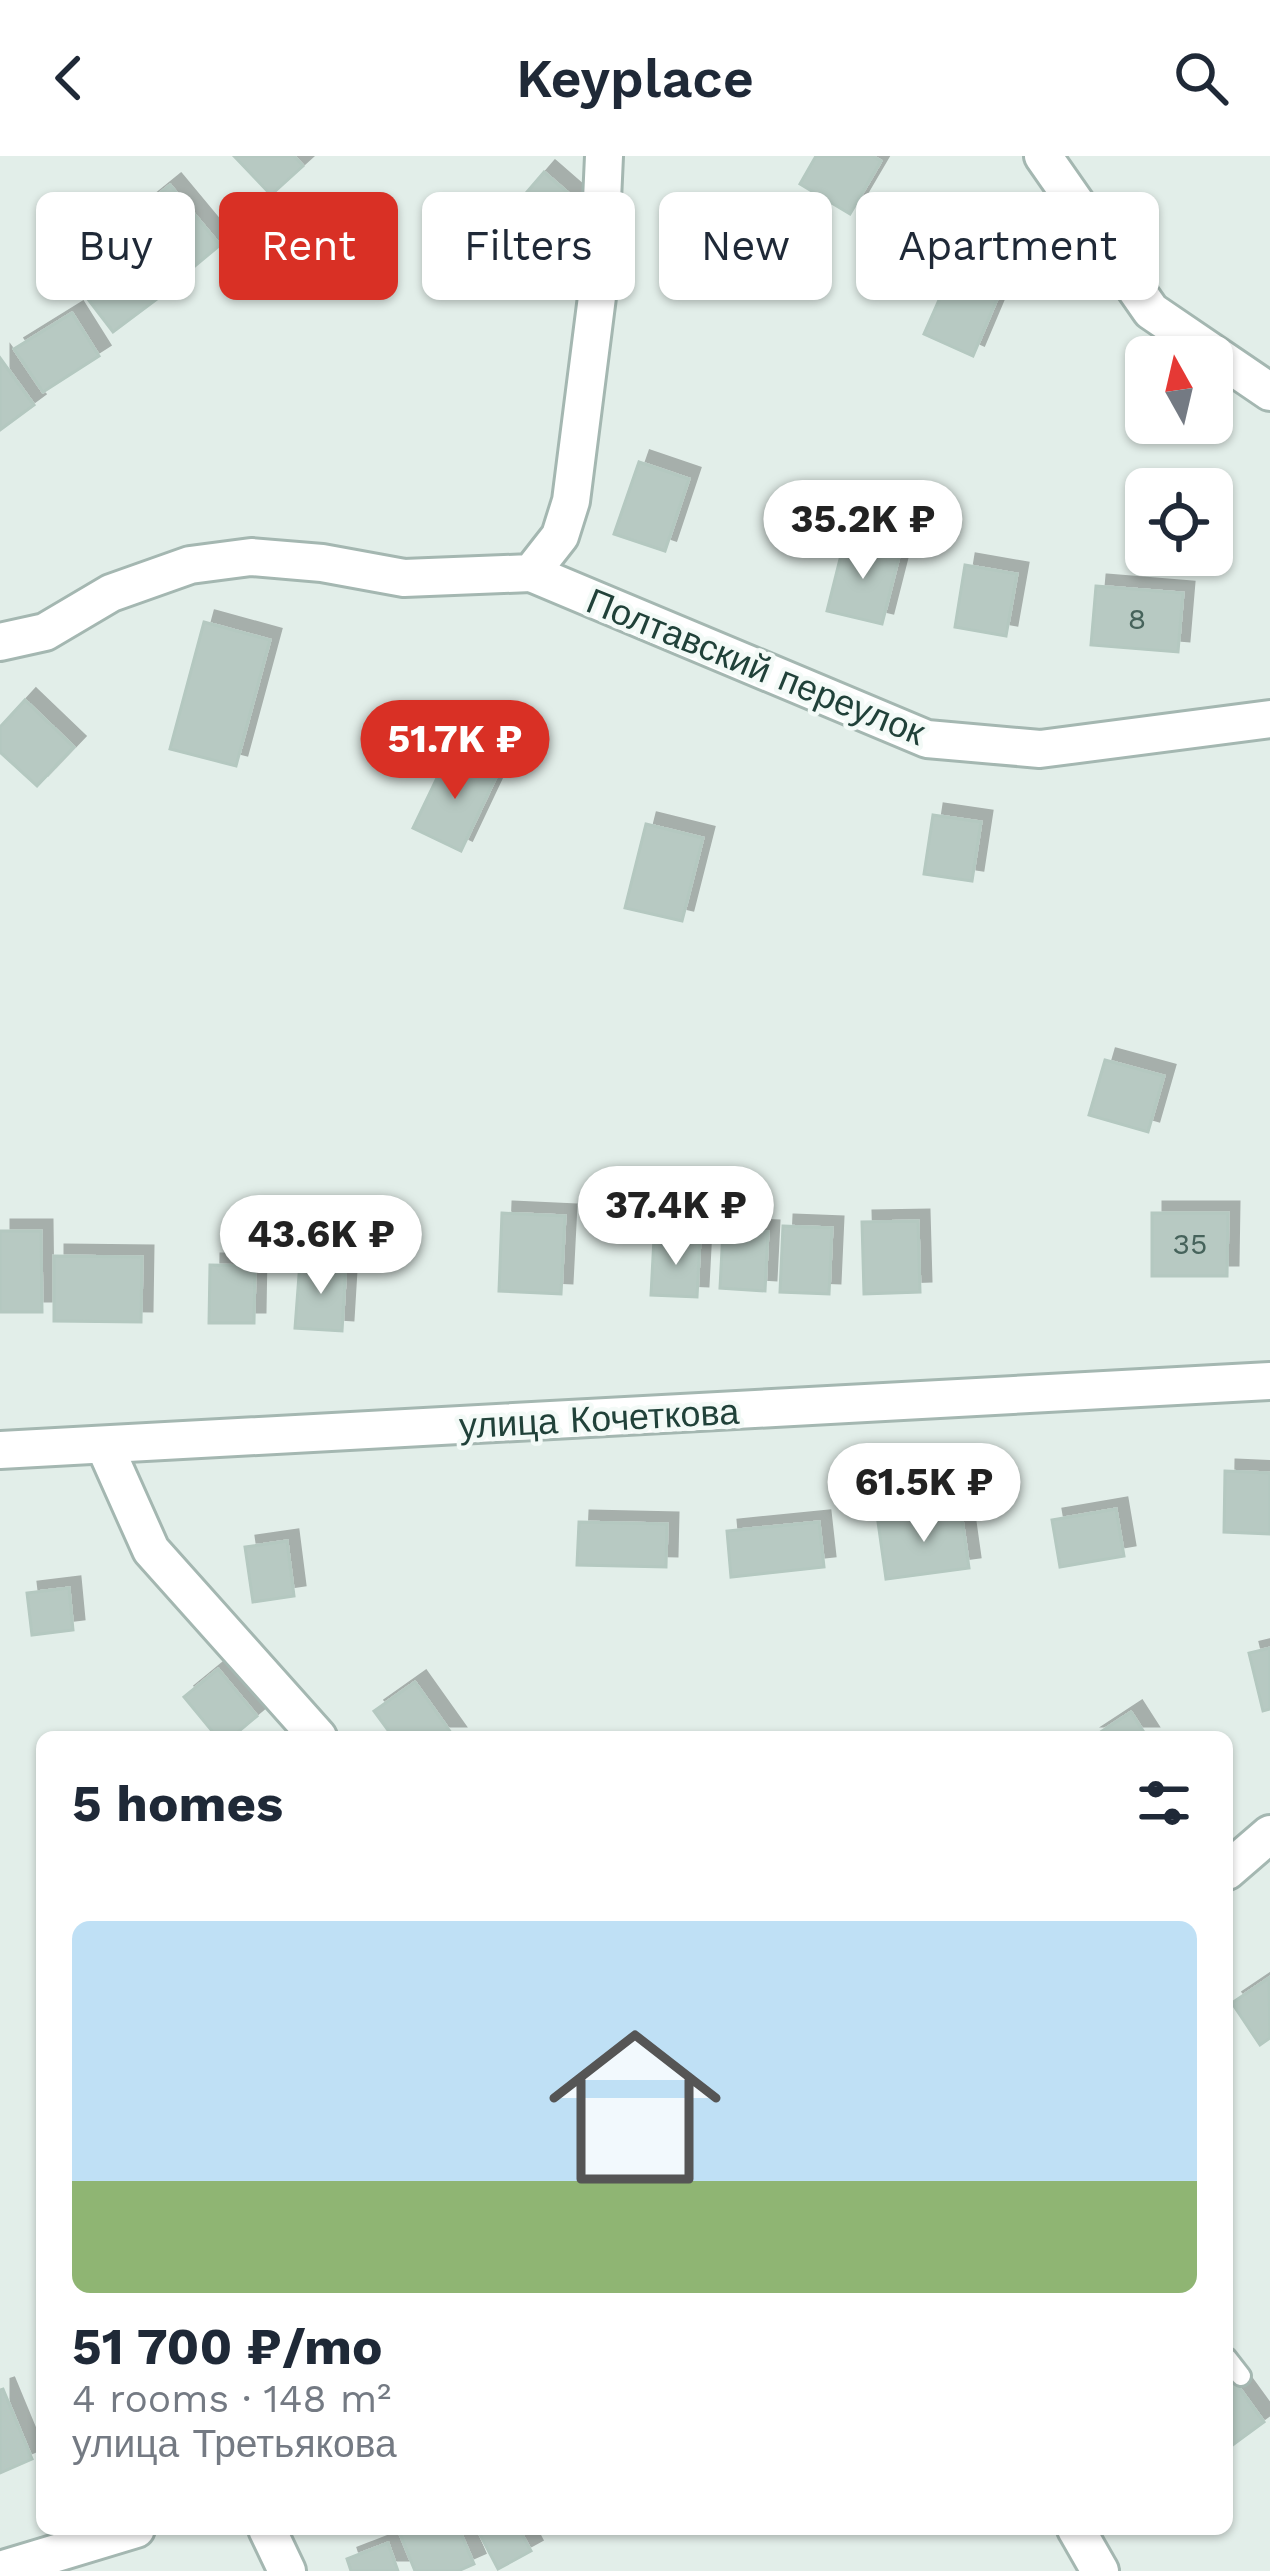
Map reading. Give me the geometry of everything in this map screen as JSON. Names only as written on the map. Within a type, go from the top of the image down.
[{"type":"street","points":[[0,642],[46,632],[111,593],[190,565],[251,557],[322,563],[404,578],[531,574],[560,536],[572,501],[598,289],[604,156]]},
{"type":"street","points":[[1043,156],[1151,311],[1270,392]]},
{"type":"street","name":"Полтавский переулок","points":[[531,574],[927,739],[1040,749],[1270,718]]},
{"type":"street","name":"улица Кочеткова","points":[[0,1450],[105,1448],[1270,1381]]},
{"type":"street","points":[[105,1448],[151,1550],[313,1731]]},
{"type":"street","points":[[1233,1865],[1270,1834]]},
{"type":"street","points":[[0,2570],[116,2535]]},
{"type":"street","points":[[270,2535],[287,2571]]},
{"type":"street","points":[[1079,2535],[1100,2571]]},
{"type":"lane","points":[[1233,2366],[1241,2376]]},
{"type":"building","points":[[234,156],[294,156],[303,166],[274,192],[268,192]]},
{"type":"building","points":[[816,156],[872,156],[881,161],[863,192],[856,192],[850,214],[832,203],[832,192],[813,192],[800,184]]},
{"type":"building","points":[[544,172],[567,192],[527,192]]},
{"type":"building","points":[[195,215],[219,244],[195,266]]},
{"type":"building","points":[[89,300],[156,300],[113,332]]},
{"type":"building","points":[[939,300],[997,300],[973,356],[924,334]]},
{"type":"building","points":[[72,313],[99,356],[43,392],[14,349]]},
{"type":"building","points":[[0,358],[34,405],[0,430]]},
{"type":"building","points":[[639,462],[689,479],[665,551],[614,534]]},
{"type":"building","points":[[845,539],[900,553],[882,624],[827,611]]},
{"type":"building","points":[[965,565],[1017,574],[1006,636],[955,627]]},
{"type":"building","points":[[1096,586],[1183,593],[1178,652],[1091,645]]},
{"type":"building","points":[[204,622],[270,640],[236,766],[170,749]]},
{"type":"building","points":[[25,700],[74,747],[37,786],[0,752],[0,727]]},
{"type":"building","points":[[449,753],[497,775],[461,851],[413,828]]},
{"type":"building","points":[[933,815],[981,822],[972,881],[924,874]]},
{"type":"building","points":[[646,824],[703,838],[682,921],[625,908]]},
{"type":"building","points":[[1105,1060],[1164,1076],[1148,1132],[1089,1115]]},
{"type":"building","points":[[502,1213],[565,1216],[561,1294],[499,1291]]},
{"type":"building","points":[[1152,1213],[1228,1213],[1227,1276],[1152,1276]]},
{"type":"building","points":[[918,1221],[920,1292],[864,1294],[862,1222]]},
{"type":"building","points":[[783,1226],[832,1228],[829,1294],[780,1292]]},
{"type":"building","points":[[723,1230],[768,1232],[765,1291],[720,1288]]},
{"type":"building","points":[[0,1231],[41,1231],[42,1312],[0,1312]]},
{"type":"building","points":[[654,1238],[700,1240],[697,1297],[651,1295]]},
{"type":"building","points":[[54,1256],[142,1257],[141,1322],[54,1321]]},
{"type":"building","points":[[300,1262],[346,1265],[342,1331],[295,1328]]},
{"type":"building","points":[[210,1265],[255,1266],[254,1323],[209,1323]]},
{"type":"building","points":[[1225,1471],[1270,1473],[1270,1534],[1224,1532]]},
{"type":"building","points":[[1116,1509],[1124,1556],[1060,1567],[1052,1520]]},
{"type":"building","points":[[961,1511],[969,1568],[886,1579],[878,1522]]},
{"type":"building","points":[[579,1522],[667,1524],[666,1567],[577,1565]]},
{"type":"building","points":[[819,1522],[824,1567],[731,1577],[727,1531]]},
{"type":"building","points":[[287,1541],[294,1596],[253,1602],[245,1547]]},
{"type":"building","points":[[69,1588],[73,1630],[32,1635],[27,1593]]},
{"type":"building","points":[[1270,1648],[1270,1709],[1263,1711],[1249,1653]]},
{"type":"building","points":[[218,1669],[257,1716],[239,1731],[212,1731],[184,1697]]},
{"type":"building","points":[[415,1682],[450,1731],[389,1731],[374,1711]]},
{"type":"building","points":[[1131,1712],[1143,1731],[1102,1731]]},
{"type":"building","points":[[1269,1978],[1270,2038],[1260,2045],[1233,2002]]},
{"type":"building","points":[[1233,2379],[1264,2422],[1233,2445]]},
{"type":"building","points":[[0,2390],[32,2459],[0,2473]]},
{"type":"building","points":[[400,2535],[462,2535],[474,2564],[458,2571],[415,2571]]},
{"type":"building","points":[[480,2535],[522,2535],[531,2551],[498,2569]]},
{"type":"building","points":[[388,2543],[398,2571],[351,2571],[347,2559]]}]
